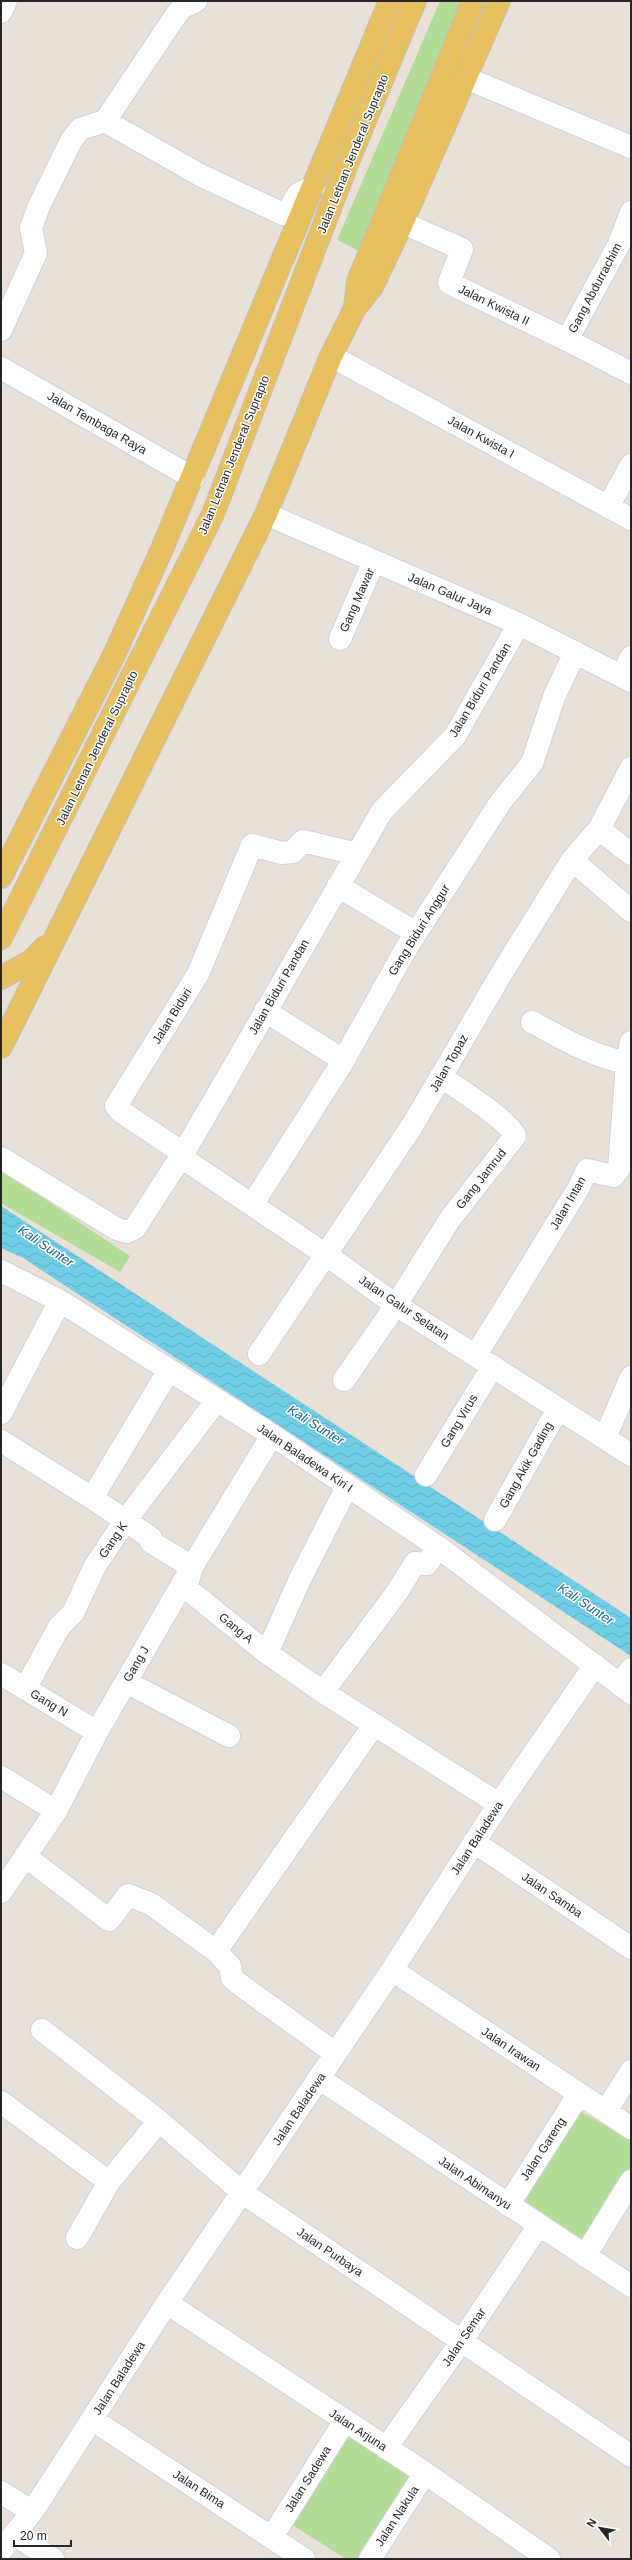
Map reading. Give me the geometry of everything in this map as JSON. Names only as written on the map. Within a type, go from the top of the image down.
[{"type":"main road","name":"Jalan Letnan Jenderal Suprapto","points":[[1,877],[114,655],[193,478],[390,1]]},
{"type":"main road","name":"Jalan Letnan Jenderal Suprapto","points":[[1,938],[213,514],[349,159],[415,1]]},
{"type":"main road","points":[[355,308],[358,281],[473,1]]},
{"type":"main road","points":[[1,1047],[52,941],[266,514],[331,356],[355,308],[372,286],[403,223],[499,1]]},
{"type":"main road","points":[[1,978],[31,961],[52,941]]},
{"type":"street","points":[[1,12],[6,1]]},
{"type":"street","points":[[1,330],[36,253],[31,228],[39,206],[71,141],[80,129],[105,121],[176,15],[183,7],[196,1]]},
{"type":"street","points":[[466,78],[631,147]]},
{"type":"street","points":[[105,121],[200,175],[283,214],[288,211],[298,194],[314,186]]},
{"type":"street","name":"Gang Abdurrachim","points":[[631,212],[619,244],[567,340],[631,374]]},
{"type":"street","name":"Jalan Kwista II","points":[[403,223],[462,249],[449,283],[567,340]]},
{"type":"street","name":"Jalan Kwista I","points":[[331,356],[631,519]]},
{"type":"street","name":"Jalan Tembaga Raya","points":[[1,368],[193,478]]},
{"type":"street","points":[[608,507],[631,465]]},
{"type":"street","name":"Jalan Galur Jaya","points":[[266,514],[519,624],[626,679]]},
{"type":"street","name":"Gang Mawar","points":[[340,638],[374,561]]},
{"type":"street","name":"Jalan Biduri Pandan","points":[[1,1158],[117,1229],[127,1232],[135,1228],[182,1155],[338,886],[389,803],[460,728],[519,624]]},
{"type":"street","name":"Gang Biduri Anggur","points":[[252,1205],[343,1060],[416,933],[500,803],[532,763],[554,697],[575,652]]},
{"type":"street","points":[[626,679],[631,657]]},
{"type":"street","name":"Jalan Topaz","points":[[259,1354],[412,1126],[503,971],[572,860],[599,829],[631,768]]},
{"type":"street","points":[[599,829],[631,854]]},
{"type":"street","name":"Jalan Biduri","points":[[182,1155],[120,1112],[116,1106],[198,974],[252,845],[282,853],[293,852],[303,841],[357,854]]},
{"type":"street","points":[[572,860],[631,912]]},
{"type":"street","points":[[338,886],[416,933]]},
{"type":"street","points":[[265,1011],[343,1060]]},
{"type":"street","points":[[532,1022],[579,1048],[606,1058],[629,1053]]},
{"type":"street","name":"Jalan Intan","points":[[484,1361],[587,1170],[613,1176],[619,1169],[629,1053]]},
{"type":"street","name":"Gang Jamrud","points":[[396,1305],[450,1219],[515,1136],[512,1128],[471,1097],[440,1077]]},
{"type":"street","name":"Jalan Galur Selatan","points":[[182,1155],[396,1305],[631,1454]]},
{"type":"street","name":"Jalan Baladewa Kiri I","points":[[1,1271],[60,1301],[272,1435],[438,1547],[595,1666],[628,1680]]},
{"type":"street","points":[[1,1413],[60,1301]]},
{"type":"street","points":[[344,1380],[396,1305]]},
{"type":"street","name":"Gang Virus","points":[[426,1475],[484,1361]]},
{"type":"street","points":[[92,1498],[169,1370]]},
{"type":"street","points":[[604,1438],[631,1377]]},
{"type":"street","name":"Gang K","points":[[25,1689],[59,1627],[73,1613],[95,1566],[125,1521],[217,1400]]},
{"type":"street","name":"Gang Akik Gading","points":[[495,1520],[558,1409]]},
{"type":"street","name":"Gang J","points":[[1,1892],[56,1812],[96,1732],[192,1567],[272,1435]]},
{"type":"street","points":[[1,1441],[92,1498],[151,1538],[151,1542],[192,1567]]},
{"type":"street","points":[[267,1653],[300,1579],[347,1487]]},
{"type":"street","points":[[323,1692],[397,1592],[415,1563],[427,1564],[438,1547]]},
{"type":"street","name":"Gang A","points":[[192,1567],[186,1588],[267,1653],[323,1692],[499,1804]]},
{"type":"street","name":"Jalan Baladewa","points":[[1,2551],[32,2512],[239,2189],[320,2079],[328,2048],[392,1970],[499,1804],[595,1666]]},
{"type":"street","name":"Gang N","points":[[1,1674],[96,1732]]},
{"type":"street","points":[[126,1682],[229,1736]]},
{"type":"street","points":[[216,1951],[374,1725]]},
{"type":"street","points":[[1,1777],[56,1812]]},
{"type":"street","name":"Jalan Samba","points":[[474,1842],[631,1948]]},
{"type":"street","points":[[25,1856],[109,1920],[128,1895],[151,1904],[216,1951],[230,1966],[232,1978],[328,2048]]},
{"type":"street","name":"Jalan Irawan","points":[[392,1970],[631,2128]]},
{"type":"street","name":"Jalan Purbaya","points":[[42,2030],[159,2121],[239,2189],[631,2456]]},
{"type":"street","points":[[606,2111],[631,2072]]},
{"type":"street","name":"Jalan Abimanyu","points":[[320,2079],[631,2286]]},
{"type":"street","name":"Jalan Gareng","points":[[508,2205],[579,2094]]},
{"type":"street","points":[[1,2102],[109,2182]]},
{"type":"street","points":[[77,2238],[109,2182],[159,2121]]},
{"type":"street","points":[[585,2256],[631,2181]]},
{"type":"street","name":"Jalan Semar","points":[[386,2448],[462,2342],[539,2225]]},
{"type":"street","name":"Jalan Arjuna","points":[[167,2303],[344,2422],[425,2473],[549,2559]]},
{"type":"street","name":"Jalan Bima","points":[[92,2420],[304,2559]]},
{"type":"street","name":"Jalan Sadewa","points":[[272,2537],[344,2422]]},
{"type":"street","name":"Jalan Nakula","points":[[370,2559],[425,2473]]},
{"type":"street","points":[[1,2492],[32,2512]]},
{"type":"street","points":[[15,2534],[53,2559]]},
{"type":"green space","points":[[440,1],[462,1],[359,251],[337,240]]},
{"type":"green space","points":[[1,1170],[130,1256],[120,1272],[1,1203]]},
{"type":"green space","points":[[578,2110],[631,2140],[631,2166],[583,2243],[521,2198]]},
{"type":"green space","points":[[346,2433],[415,2477],[363,2559],[346,2559],[289,2523]]},
{"type":"water","name":"Kali Sunter","points":[[1,1206],[631,1618],[631,1656],[23,1258],[1,1248]]}]
